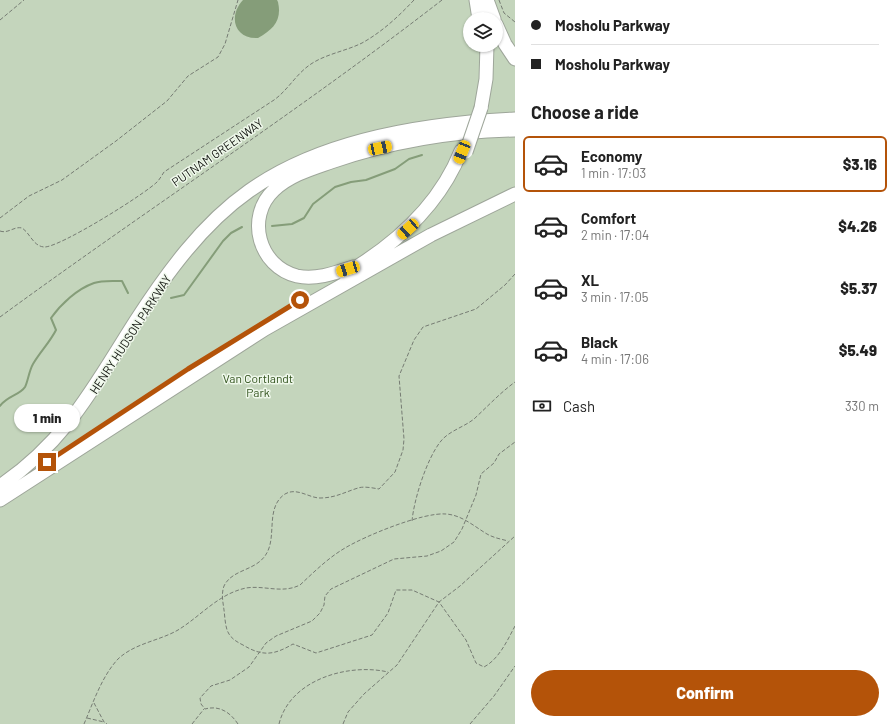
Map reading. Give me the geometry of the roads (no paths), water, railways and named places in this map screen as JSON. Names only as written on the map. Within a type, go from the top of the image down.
[{"type":"highway","points":[[476,0],[478,12]]},
{"type":"highway","points":[[482,0],[484,12]]},
{"type":"highway","points":[[488,0],[492,12]]},
{"type":"highway","points":[[503,40],[515,59]]},
{"type":"highway","points":[[478,108],[482,52]]},
{"type":"highway","points":[[0,500],[52,468],[220,356],[361,270],[418,219],[444,185],[464,152],[478,108],[486,74],[487,52]]},
{"type":"highway","name":"HENRY HUDSON PARKWAY","points":[[0,486],[34,460],[65,429],[88,398],[135,323],[168,276],[201,235],[225,211],[249,191],[289,167],[352,144],[450,125],[515,119]]},
{"type":"highway","points":[[361,270],[310,277],[288,273],[274,264],[264,249],[259,230],[262,210],[271,193],[285,181],[300,173],[350,156],[380,148],[454,135],[515,130]]},
{"type":"highway","points":[[0,492],[210,354],[361,270],[459,220],[515,194]]},
{"type":"waterway","points":[[272,226],[292,224],[304,218],[313,204],[335,187],[351,182],[366,180],[395,169],[409,159],[422,155]]},
{"type":"waterway","points":[[171,298],[184,295],[223,241],[231,233],[242,227]]},
{"type":"waterway","points":[[0,406],[25,387],[33,364],[56,330],[51,318],[70,298],[82,289],[97,282],[104,281],[122,281],[128,293]]},
{"type":"park label","name":"Van Cortlandt Park","points":[[258,385]]}]
